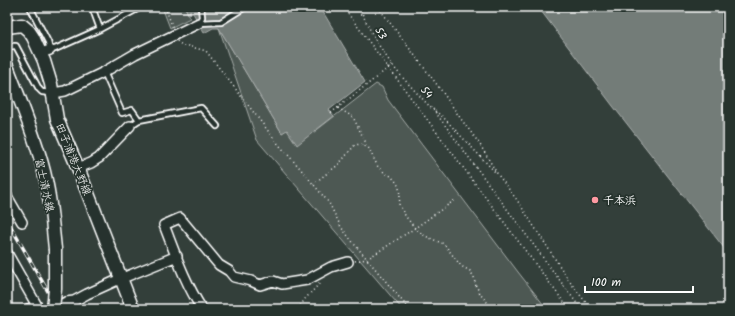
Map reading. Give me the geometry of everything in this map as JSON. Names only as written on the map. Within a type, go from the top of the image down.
[{"type":"main road","points":[[7,22],[17,22],[22,25]]},
{"type":"main road","name":"田子浦港大野線","points":[[22,25],[29,31],[45,52],[57,119],[78,168],[132,309]]},
{"type":"main road","points":[[7,27],[22,25]]},
{"type":"main road","name":"富士清水線","points":[[7,66],[42,165],[51,207],[55,249],[52,309]]},
{"type":"street","points":[[53,93],[65,91],[104,72],[135,54],[199,23]]},
{"type":"street","points":[[78,168],[99,158],[130,126]]},
{"type":"street","points":[[7,196],[22,222]]},
{"type":"street","points":[[202,309],[196,299],[164,225],[180,218],[219,265],[229,271],[234,277],[260,285],[273,281],[282,284],[307,280],[331,267],[348,262]]},
{"type":"street","points":[[7,254],[36,304],[33,308],[28,309]]},
{"type":"street","points":[[52,309],[66,302],[74,301],[120,279],[177,256]]},
{"type":"lane","points":[[30,7],[48,42],[45,52]]},
{"type":"lane","points":[[92,7],[100,29]]},
{"type":"lane","points":[[45,52],[100,29],[141,7]]},
{"type":"lane","points":[[201,7],[202,17],[199,23],[221,22],[244,7]]},
{"type":"lane","points":[[7,48],[16,46],[39,89],[42,92],[53,93]]},
{"type":"lane","points":[[104,72],[122,113],[132,110],[139,120]]},
{"type":"lane","points":[[130,126],[139,120],[201,108],[217,126]]},
{"type":"path","points":[[165,7],[173,30]]},
{"type":"path","points":[[188,7],[191,13]]},
{"type":"path","points":[[343,7],[569,309]]},
{"type":"path","points":[[356,7],[365,19]]},
{"type":"path","name":"53","points":[[360,7],[374,38],[392,65]]},
{"type":"path","points":[[378,7],[479,143],[498,175],[517,200],[570,282],[591,309]]},
{"type":"path","points":[[176,40],[183,46],[206,51],[280,145],[329,203],[341,227],[355,245],[409,309]]},
{"type":"path","points":[[331,113],[392,65]]},
{"type":"path","name":"54","points":[[392,65],[432,109],[443,117],[457,131],[498,175]]},
{"type":"path","points":[[338,108],[353,117],[378,167],[397,183],[400,197],[399,205],[406,217],[415,228],[428,238],[444,244],[461,266],[470,271],[481,295],[493,309]]},
{"type":"path","points":[[432,109],[581,309]]},
{"type":"path","points":[[313,184],[338,165],[355,145],[361,144],[369,148]]},
{"type":"path","points":[[348,262],[368,259],[455,200]]},
{"type":"path","points":[[298,309],[322,281]]},
{"type":"shaded area","points":[[162,7],[185,7],[190,18],[170,28]]},
{"type":"shaded area","points":[[185,7],[320,7],[365,82],[329,110],[334,116],[297,145],[287,130],[282,133],[219,28],[213,28],[204,33],[193,13],[188,14]]},
{"type":"shaded area","points":[[538,7],[728,7],[728,253],[613,106]]},
{"type":"shaded area","points":[[219,28],[282,133],[286,130],[313,133],[376,84],[382,87],[388,100],[547,309],[402,309],[257,140]]},
{"type":"railway","points":[[7,220],[58,309]]},
{"type":"place","name":"千本浜","points":[[595,200]]}]
